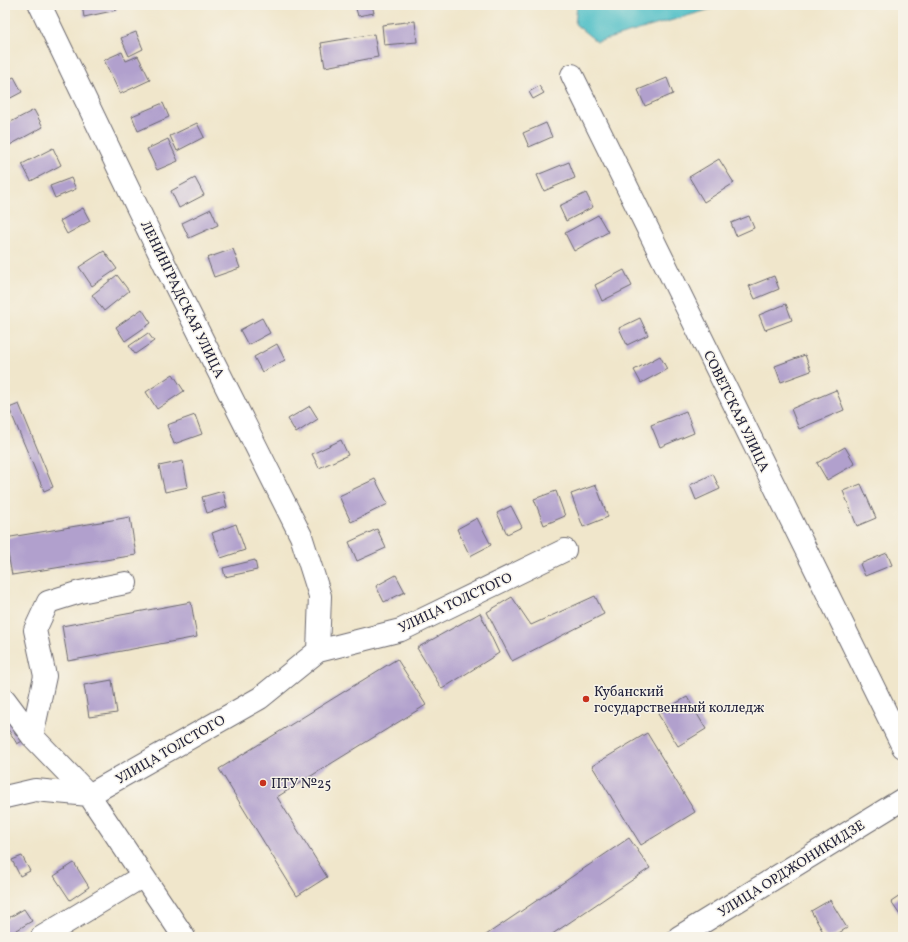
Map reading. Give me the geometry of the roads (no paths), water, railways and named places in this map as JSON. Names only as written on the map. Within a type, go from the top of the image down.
[{"type":"street","name":"ЛЕНИНГРАДСКАЯ УЛИЦА","points":[[40,5],[166,266],[301,536],[320,596],[318,651]]},
{"type":"street","name":"СОВЕТСКАЯ УЛИЦА","points":[[572,75],[898,721],[903,747]]},
{"type":"street","name":"УЛИЦА ТОЛСТОГО","points":[[89,796],[260,698],[318,651],[401,630],[565,550]]},
{"type":"street","points":[[32,736],[45,676],[35,630],[48,602],[80,592],[126,583]]},
{"type":"street","points":[[5,700],[32,736],[89,796],[184,937]]},
{"type":"street","points":[[5,797],[35,790],[89,796]]},
{"type":"street","name":"УЛИЦА ОРДЖОНИКИДЗЕ","points":[[679,937],[903,799]]},
{"type":"street","points":[[42,937],[143,876]]},
{"type":"water","points":[[577,5],[718,5],[711,9],[597,42],[575,24]]},
{"type":"place","name":"Кубанский государственный колледж","points":[[586,699]]},
{"type":"place","name":"ПТУ №25","points":[[263,783]]}]
